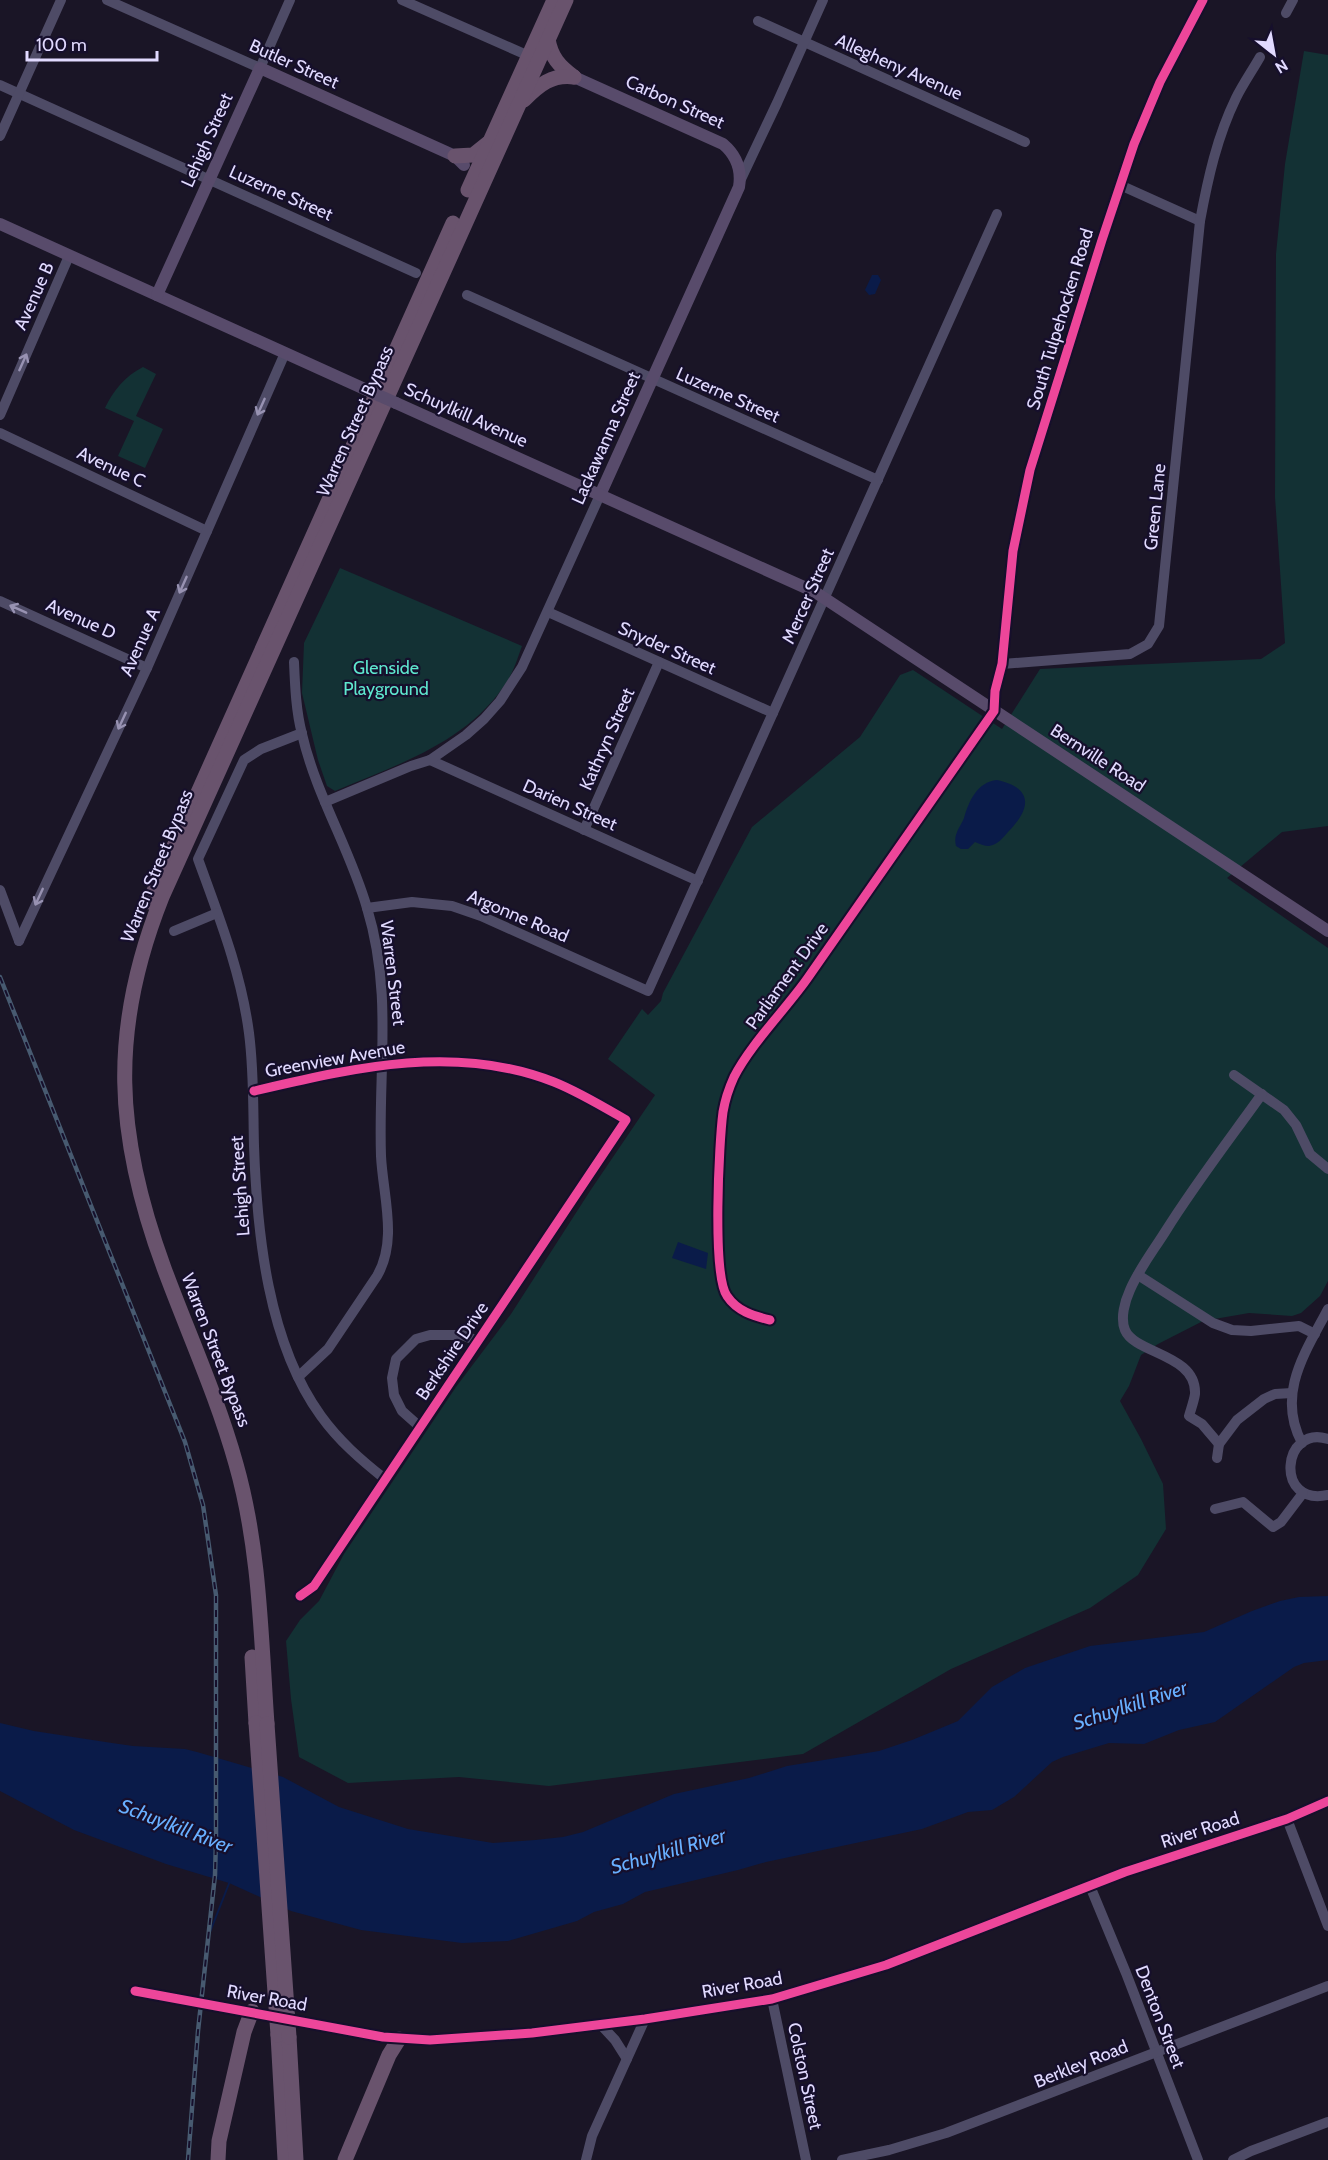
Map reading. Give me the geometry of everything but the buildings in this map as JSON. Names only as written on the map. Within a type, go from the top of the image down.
[{"type":"highway","name":"Warren Street Bypass","points":[[476,185],[490,141],[554,0]]},
{"type":"highway","name":"Warren Street Bypass","points":[[294,2157],[283,2036],[262,1724],[255,1560],[242,1487],[217,1402],[154,1240],[133,1165],[124,1087],[128,1017],[139,963],[162,897],[476,185],[518,107],[566,0]]},
{"type":"highway","points":[[548,39],[556,62],[574,77]]},
{"type":"highway","points":[[518,107],[537,87],[548,80],[561,76],[574,77]]},
{"type":"highway","points":[[476,185],[459,160],[473,155],[490,141]]},
{"type":"highway","points":[[218,2160],[219,2141],[244,2032],[252,2012]]},
{"type":"highway","points":[[225,2160],[226,2142],[250,2034],[252,2012]]},
{"type":"highway","name":"Warren Street Bypass","points":[[283,2036],[284,2128],[294,2157]]},
{"type":"highway","points":[[345,2160],[389,2055],[399,2039]]},
{"type":"highway","points":[[352,2160],[395,2058],[399,2039]]},
{"type":"highway","points":[[278,2160],[284,2128]]},
{"type":"main road","name":"Butler Street","points":[[260,68],[459,160]]},
{"type":"main road","name":"Lehigh Street","points":[[157,295],[260,68]]},
{"type":"main road","name":"Carbon Street","points":[[574,77],[723,144],[734,156],[741,179]]},
{"type":"main road","name":"Lackawanna Street","points":[[600,495],[741,179]]},
{"type":"main road","name":"Schuylkill Avenue","points":[[0,224],[825,598],[849,614]]},
{"type":"main road","name":"Bernville Road","points":[[849,614],[1328,931]]},
{"type":"street","points":[[0,136],[61,0]]},
{"type":"street","name":"Butler Street","points":[[107,0],[260,68]]},
{"type":"street","name":"Lehigh Street","points":[[260,68],[290,0]]},
{"type":"street","points":[[402,0],[529,56]]},
{"type":"street","name":"Lackawanna Street","points":[[741,179],[823,0]]},
{"type":"street","name":"South Tulpehocken Road","points":[[1002,663],[1013,551],[1030,470],[1120,185],[1160,82],[1203,0]]},
{"type":"street","points":[[1287,13],[1293,0]]},
{"type":"street","name":"Allegheny Avenue","points":[[758,21],[1025,142]]},
{"type":"street","name":"Green Lane","points":[[1002,663],[1135,652],[1148,644],[1160,626],[1200,221],[1208,175],[1237,97],[1260,57]]},
{"type":"street","name":"Luzerne Street","points":[[0,86],[20,93],[416,273]]},
{"type":"street","points":[[1120,185],[1200,221]]},
{"type":"street","name":"Mercer Street","points":[[648,991],[997,213]]},
{"type":"street","name":"Avenue B","points":[[0,415],[69,256]]},
{"type":"street","name":"Luzerne Street","points":[[467,296],[878,480]]},
{"type":"street","name":"Avenue A","points":[[0,890],[19,940],[147,668],[285,353]]},
{"type":"street","name":"Avenue C","points":[[0,433],[207,531]]},
{"type":"street","name":"Lackawanna Street","points":[[325,802],[430,760],[466,735],[484,719],[500,701],[522,667],[600,495]]},
{"type":"street","name":"Avenue D","points":[[0,601],[147,668]]},
{"type":"street","name":"Snyder Street","points":[[548,612],[773,713]]},
{"type":"street","name":"Warren Street","points":[[294,662],[297,710],[302,734],[325,802],[367,908],[378,957],[383,1003],[381,1158],[389,1238],[382,1268],[328,1349],[298,1377]]},
{"type":"street","name":"Kathryn Street","points":[[584,830],[659,662]]},
{"type":"street","name":"Parliament Drive","points":[[770,1320],[753,1316],[732,1302],[725,1294],[720,1270],[718,1243],[720,1167],[723,1110],[728,1092],[744,1061],[802,987],[994,711],[995,691],[1002,663]]},
{"type":"street","name":"Lehigh Street","points":[[302,734],[261,749],[244,760],[198,859],[233,956],[243,994],[254,1091],[256,1185],[264,1252],[279,1329],[310,1401],[331,1429],[357,1456],[385,1479]]},
{"type":"street","name":"Darien Street","points":[[430,760],[698,881]]},
{"type":"street","name":"Argonne Road","points":[[367,908],[412,902],[452,906],[481,916],[648,991]]},
{"type":"street","points":[[174,931],[217,912]]},
{"type":"street","name":"Greenview Avenue","points":[[254,1091],[383,1064],[452,1061],[479,1063],[526,1072],[571,1089],[626,1120]]},
{"type":"street","points":[[1234,1076],[1284,1110],[1296,1125],[1310,1154],[1328,1169]]},
{"type":"street","points":[[1219,1444],[1202,1424],[1189,1416],[1195,1393],[1193,1380],[1176,1362],[1140,1345],[1129,1337],[1123,1323],[1124,1312],[1129,1293],[1138,1275],[1190,1193],[1262,1094]]},
{"type":"street","name":"Berkshire Drive","points":[[300,1596],[314,1586],[626,1120]]},
{"type":"street","points":[[1138,1275],[1213,1323],[1232,1330],[1251,1331],[1299,1326],[1315,1334]]},
{"type":"street","points":[[1302,1443],[1295,1430],[1292,1393],[1294,1377],[1328,1309]]},
{"type":"street","points":[[420,1427],[402,1411],[394,1395],[392,1378],[396,1359],[416,1339],[430,1335],[462,1335],[478,1341]]},
{"type":"street","points":[[1217,1458],[1219,1444],[1237,1420],[1264,1399],[1275,1394],[1292,1393]]},
{"type":"street","points":[[1328,1439],[1312,1438],[1302,1443],[1294,1452],[1290,1462],[1290,1474],[1295,1485],[1304,1493],[1314,1497],[1328,1496]]},
{"type":"street","points":[[1215,1509],[1244,1502],[1273,1527],[1281,1522],[1304,1493]]},
{"type":"street","name":"River Road","points":[[135,1991],[399,2039],[450,2039],[601,2025],[772,1999],[885,1965],[1125,1872],[1287,1819],[1328,1801]]},
{"type":"street","points":[[1287,1819],[1328,1926]]},
{"type":"street","name":"Denton Street","points":[[1090,1886],[1198,2160]]},
{"type":"street","name":"Berkley Road","points":[[843,2160],[889,2150],[946,2133],[1328,1986]]},
{"type":"street","name":"Colston Street","points":[[772,1999],[806,2160]]},
{"type":"street","points":[[586,2160],[592,2136],[645,2019]]},
{"type":"street","points":[[601,2025],[615,2040],[627,2059]]},
{"type":"street","points":[[1233,2160],[1328,2122]]},
{"type":"green space","points":[[1304,51],[1328,55],[1328,826],[1282,832],[1227,878],[1328,948],[1328,1281],[1320,1296],[1301,1313],[1292,1316],[1249,1313],[1203,1321],[1141,1355],[1129,1386],[1120,1401],[1163,1484],[1166,1529],[1138,1575],[1090,1608],[951,1669],[803,1754],[549,1786],[459,1777],[348,1783],[299,1757],[286,1641],[300,1620],[319,1601],[344,1554],[456,1387],[511,1314],[655,1095],[608,1059],[642,1009],[648,1015],[661,1001],[663,993],[752,827],[860,737],[900,675],[913,670],[1002,729],[1040,669],[1261,659],[1285,643],[1275,497],[1276,254],[1285,164]]},
{"type":"green space","points":[[143,367],[156,374],[136,416],[163,429],[145,468],[118,456],[134,421],[105,408],[120,384]]},
{"type":"green space","name":"Glenside Playground","points":[[340,568],[522,646],[508,680],[474,720],[431,749],[335,791],[327,786],[318,760],[302,693],[304,643]]},
{"type":"water","points":[[872,275],[878,275],[881,280],[875,294],[869,295],[865,290]]},
{"type":"water","points":[[997,780],[1018,788],[1023,794],[1025,800],[1021,815],[1004,837],[995,844],[987,846],[975,842],[968,849],[961,849],[956,846],[955,838],[971,799],[984,784]]},
{"type":"water","points":[[678,1242],[708,1253],[706,1269],[672,1258]]},
{"type":"water","name":"Schuylkill River","points":[[1328,1596],[1328,1660],[1304,1663],[1294,1667],[1215,1722],[1179,1730],[1144,1744],[1109,1743],[1063,1757],[1052,1762],[1014,1797],[992,1810],[968,1812],[922,1829],[766,1862],[645,1892],[623,1904],[594,1912],[577,1921],[508,1941],[462,1943],[361,1930],[291,1911],[229,1883],[166,1864],[74,1830],[0,1791],[0,1723],[34,1731],[112,1743],[197,1752],[283,1777],[339,1807],[408,1829],[493,1843],[563,1837],[583,1832],[674,1794],[749,1778],[787,1766],[879,1751],[912,1740],[958,1721],[992,1687],[1025,1668],[1090,1646],[1204,1632],[1280,1601],[1299,1597]]},
{"type":"waterway","points":[[208,1937],[230,1881]]},
{"type":"railway","points":[[0,977],[185,1442],[203,1505],[216,1595],[216,1839],[215,1875],[198,2031],[188,2160]]},
{"type":"cycle path","points":[[770,1320],[752,1315],[736,1306],[727,1296],[722,1283],[718,1236],[719,1178],[723,1112],[727,1094],[749,1052],[807,979],[994,711],[995,691],[1002,664],[1013,551],[1030,470],[1134,144],[1160,82],[1203,0]]},
{"type":"cycle path","points":[[254,1091],[329,1074],[404,1063],[479,1064],[517,1070],[554,1082],[626,1120],[314,1586],[300,1596]]},
{"type":"cycle path","points":[[135,1991],[383,2037],[430,2040],[532,2033],[645,2019],[772,1999],[886,1965],[1125,1872],[1287,1819],[1328,1801]]}]
